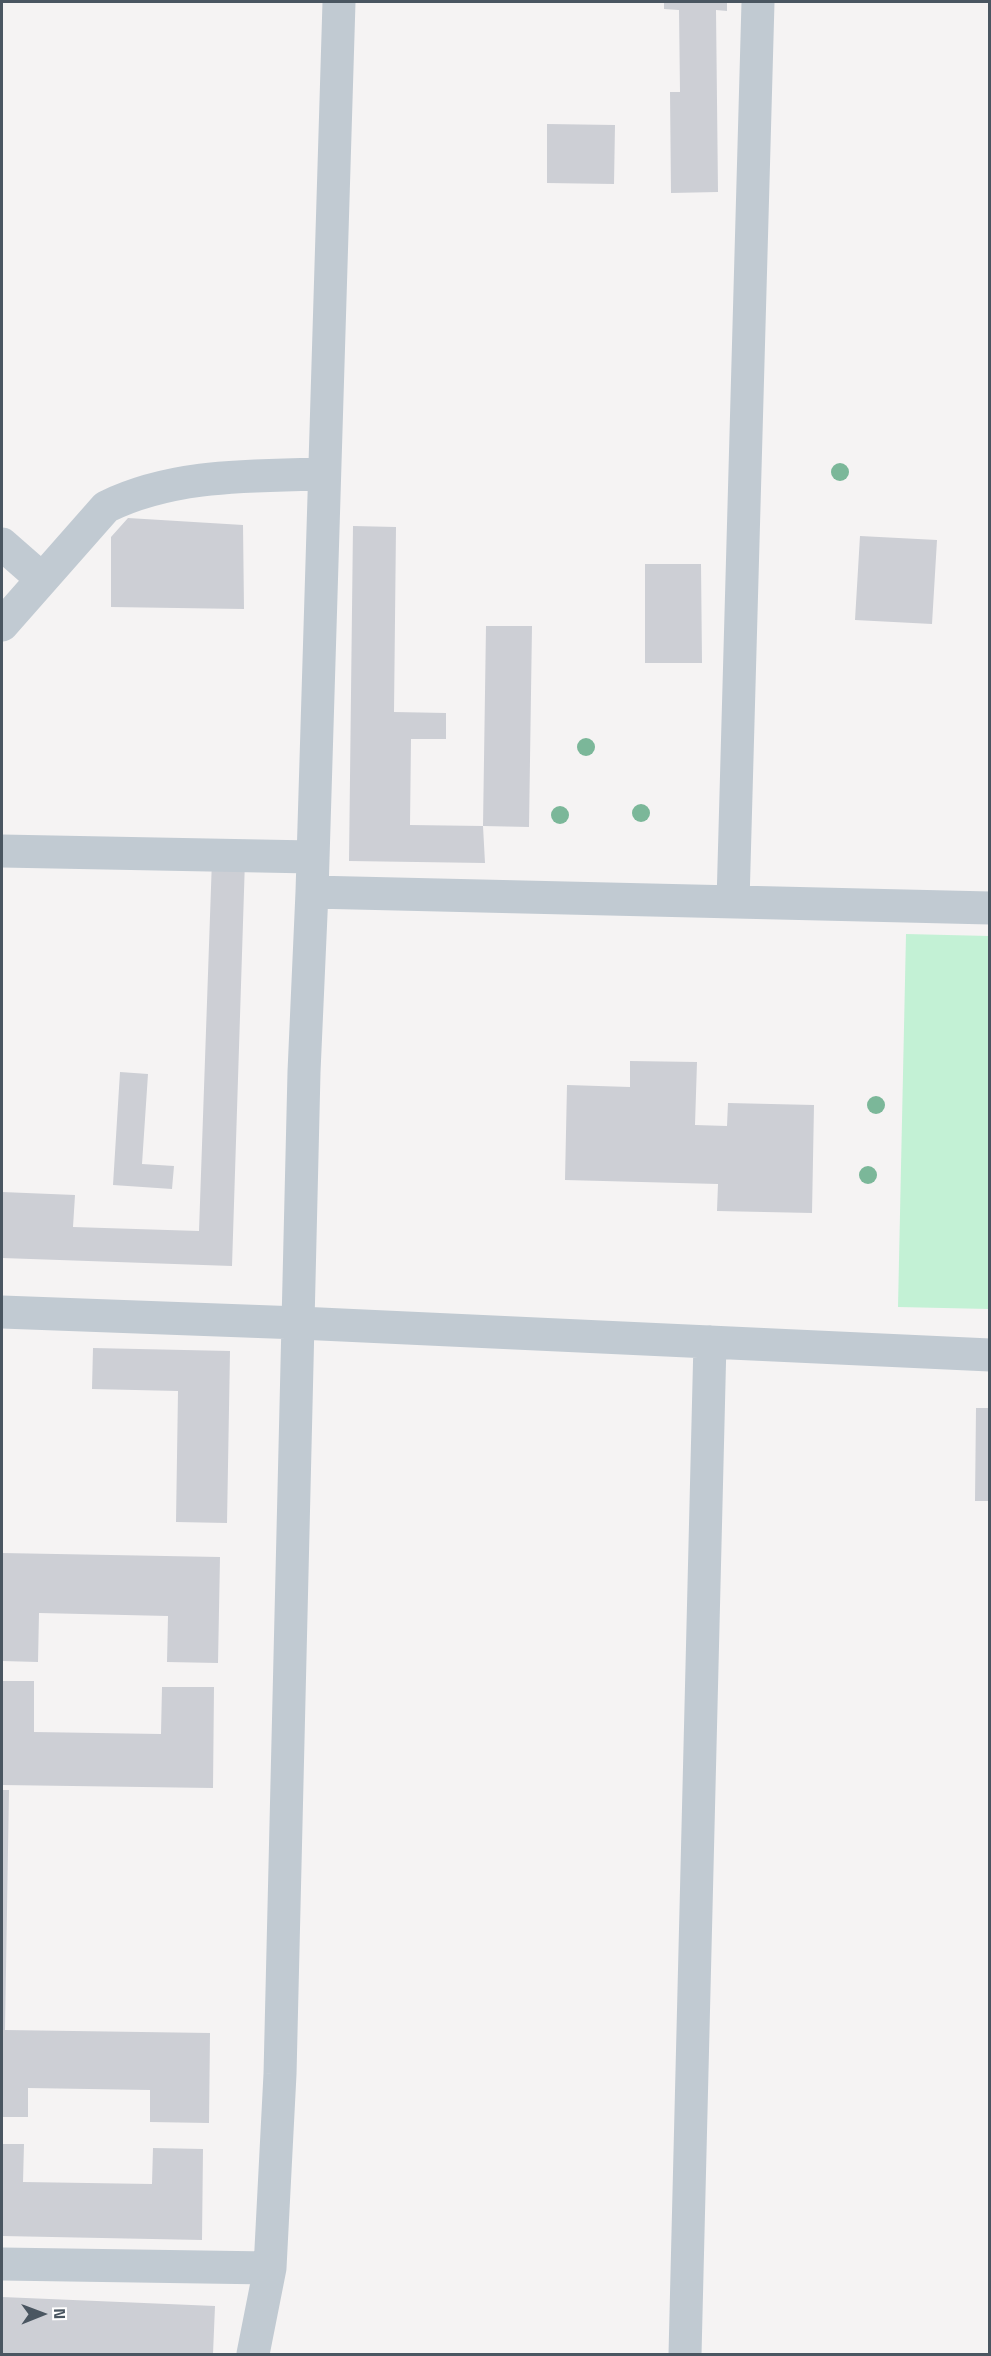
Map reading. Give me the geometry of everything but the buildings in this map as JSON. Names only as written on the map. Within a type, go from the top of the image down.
[{"type":"street","points":[[253,2355],[270,2268],[280,2074],[304,1072],[312,892],[339,2]]},
{"type":"street","points":[[733,902],[758,2]]},
{"type":"street","points":[[2,625],[106,507],[128,496],[214,477],[324,474]]},
{"type":"street","points":[[2,544],[42,579]]},
{"type":"street","points":[[2,851],[312,857]]},
{"type":"street","points":[[312,892],[990,908]]},
{"type":"street","points":[[2,1312],[299,1323],[990,1355]]},
{"type":"street","points":[[685,2355],[710,1342]]},
{"type":"street","points":[[2,2264],[270,2268]]},
{"type":"green space","points":[[906,934],[989,936],[989,1309],[898,1307]]}]
